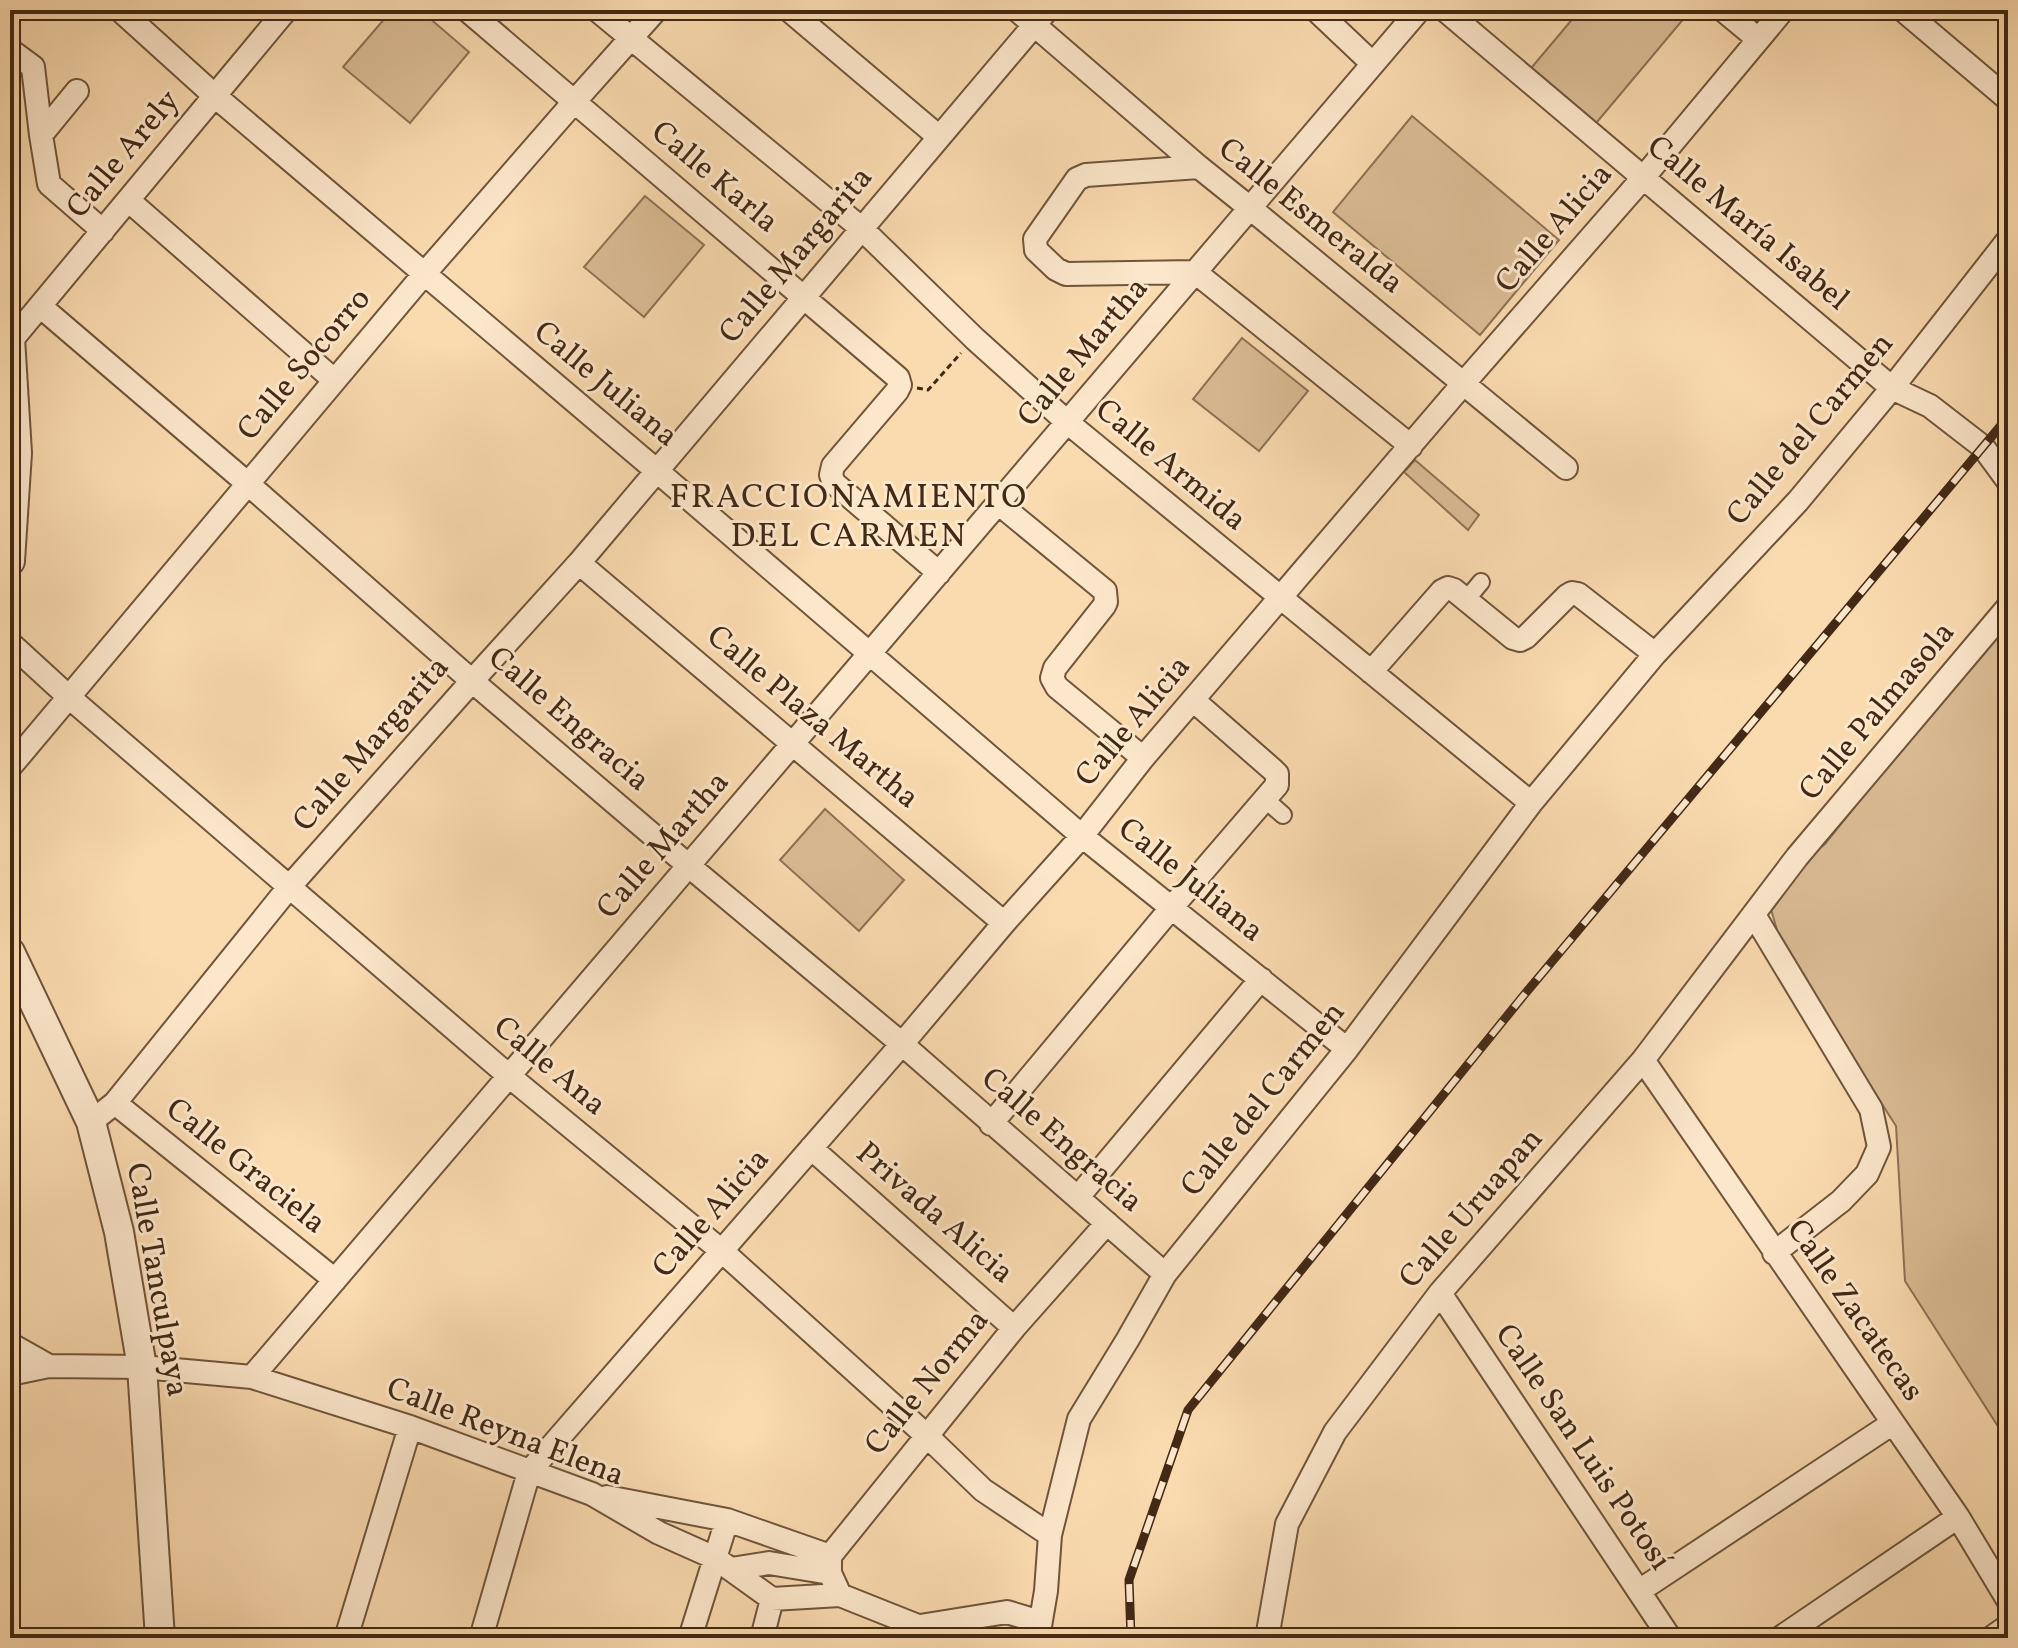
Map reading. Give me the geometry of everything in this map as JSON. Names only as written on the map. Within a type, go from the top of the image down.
[{"type":"street","name":"Calle Arely","points":[[10,341],[286,10]]},
{"type":"street","name":"Calle Karla","points":[[467,10],[898,378],[900,385]]},
{"type":"street","name":"Calle Armida","points":[[597,10],[861,228],[975,339],[1067,422],[1531,803]]},
{"type":"street","name":"Calle Socorro","points":[[10,767],[425,273],[656,10]]},
{"type":"street","points":[[789,10],[939,137]]},
{"type":"street","points":[[1316,10],[1373,64]]},
{"type":"street","name":"Calle Martha","points":[[252,1377],[1419,10]]},
{"type":"street","name":"Calle María Isabel","points":[[1445,10],[1892,388],[1930,406],[1983,447],[2008,481]]},
{"type":"street","points":[[1723,10],[1758,39]]},
{"type":"street","name":"Calle Alicia","points":[[529,1472],[1082,836],[1143,758],[1643,178],[1783,10]]},
{"type":"street","points":[[1903,10],[2008,99]]},
{"type":"street","name":"Calle Juliana","points":[[129,13],[215,96],[1082,836],[1347,1049]]},
{"type":"street","name":"Calle Margarita","points":[[91,1122],[115,1103],[290,886],[579,563],[939,137],[1033,15]]},
{"type":"street","name":"Calle Esmeralda","points":[[1033,15],[1199,167],[1566,468]]},
{"type":"street","points":[[10,50],[33,67],[49,184],[103,231]]},
{"type":"street","points":[[41,135],[77,91]]},
{"type":"street","name":"Calle Martha","points":[[1195,272],[1066,274],[1036,250],[1035,239],[1077,179],[1086,175],[1199,167]]},
{"type":"street","points":[[128,200],[334,380]]},
{"type":"street","name":"Calle del Carmen","points":[[1039,1630],[1046,1591],[1050,1535],[1079,1419],[1165,1274],[1347,1049],[1531,803],[1654,655],[1798,501],[1892,388],[2008,240]]},
{"type":"street","points":[[1195,272],[1411,446]]},
{"type":"street","name":"Calle Engracia","points":[[40,306],[472,681],[902,1044],[1165,1274]]},
{"type":"street","points":[[10,341],[17,453],[10,561]]},
{"type":"street","points":[[900,385],[833,466],[831,475],[834,483],[939,573]]},
{"type":"street","points":[[998,503],[1105,591],[1104,606],[1055,668],[1052,678],[1057,687],[1143,758]]},
{"type":"street","name":"Calle Plaza Martha","points":[[579,563],[1004,923]]},
{"type":"street","points":[[1466,600],[1481,582]]},
{"type":"street","points":[[1371,672],[1448,588],[1513,638],[1520,640],[1567,596],[1578,594],[1654,655]]},
{"type":"street","name":"Calle Palmasola","points":[[1797,857],[2008,607]]},
{"type":"street","name":"Calle Ana","points":[[10,643],[509,1076],[723,1252],[983,1490],[1050,1535]]},
{"type":"street","points":[[991,1124],[1277,785],[1273,770],[1193,700]]},
{"type":"street","points":[[1266,800],[1283,815]]},
{"type":"street","name":"Calle Uruapan","points":[[1267,1638],[1287,1524],[1335,1432],[1440,1293],[1643,1060],[1797,857]]},
{"type":"street","points":[[1754,915],[1871,1109],[1879,1147],[1867,1174],[1841,1201],[1774,1253]]},
{"type":"street","name":"Calle Tanculpaya","points":[[10,952],[91,1122],[119,1232],[142,1367],[160,1638]]},
{"type":"street","points":[[1078,1197],[1261,979]]},
{"type":"street","name":"Calle Zacatecas","points":[[1643,1060],[1958,1517],[2008,1600]]},
{"type":"street","name":"Calle Graciela","points":[[115,1103],[335,1280]]},
{"type":"street","name":"Privada Alicia","points":[[811,1148],[1014,1328]]},
{"type":"street","name":"Calle Norma","points":[[830,1564],[1014,1328],[1107,1223]]},
{"type":"street","name":"Calle San Luis Potosí","points":[[1440,1293],[1670,1638]]},
{"type":"street","points":[[10,1344],[49,1366]]},
{"type":"street","points":[[10,1374],[49,1366],[142,1367],[252,1377]]},
{"type":"street","name":"Calle Reyna Elena","points":[[252,1377],[410,1427],[592,1494],[659,1533],[723,1564],[772,1599]]},
{"type":"street","points":[[1639,1591],[1893,1423]]},
{"type":"street","points":[[346,1638],[354,1585],[410,1427]]},
{"type":"street","points":[[481,1638],[529,1472]]},
{"type":"street","points":[[592,1494],[727,1520],[830,1564],[840,1595]]},
{"type":"street","points":[[1780,1638],[1958,1517]]},
{"type":"street","points":[[690,1638],[723,1564],[727,1520]]},
{"type":"street","points":[[723,1564],[830,1564]]},
{"type":"street","points":[[762,1638],[772,1599],[840,1595],[948,1638]]},
{"type":"street","points":[[917,1627],[1007,1612],[1039,1630]]},
{"type":"street","points":[[1991,1638],[2008,1626]]},
{"type":"path","points":[[900,385],[928,390],[975,339]]},
{"type":"shaded area","points":[[392,10],[420,10],[469,52],[410,123],[343,67]]},
{"type":"shaded area","points":[[1580,10],[1691,10],[1592,128],[1527,73]]},
{"type":"shaded area","points":[[1412,116],[1559,240],[1480,335],[1333,212]]},
{"type":"shaded area","points":[[645,196],[704,245],[644,317],[584,267]]},
{"type":"shaded area","points":[[1242,338],[1308,391],[1259,451],[1193,399]]},
{"type":"shaded area","points":[[1415,460],[1479,515],[1468,530],[1404,472]]},
{"type":"shaded area","points":[[2008,615],[2008,1442],[1905,1281],[1896,1126],[1782,947],[1770,906],[1793,869],[1825,844]]},
{"type":"shaded area","points":[[825,809],[904,880],[859,931],[780,860]]},
{"type":"railway","points":[[1131,1638],[1129,1580],[1188,1410],[1524,995],[2008,417]]},
{"type":"district","name":"FRACCIONAMIENTO DEL CARMEN","points":[[849,518]]}]
